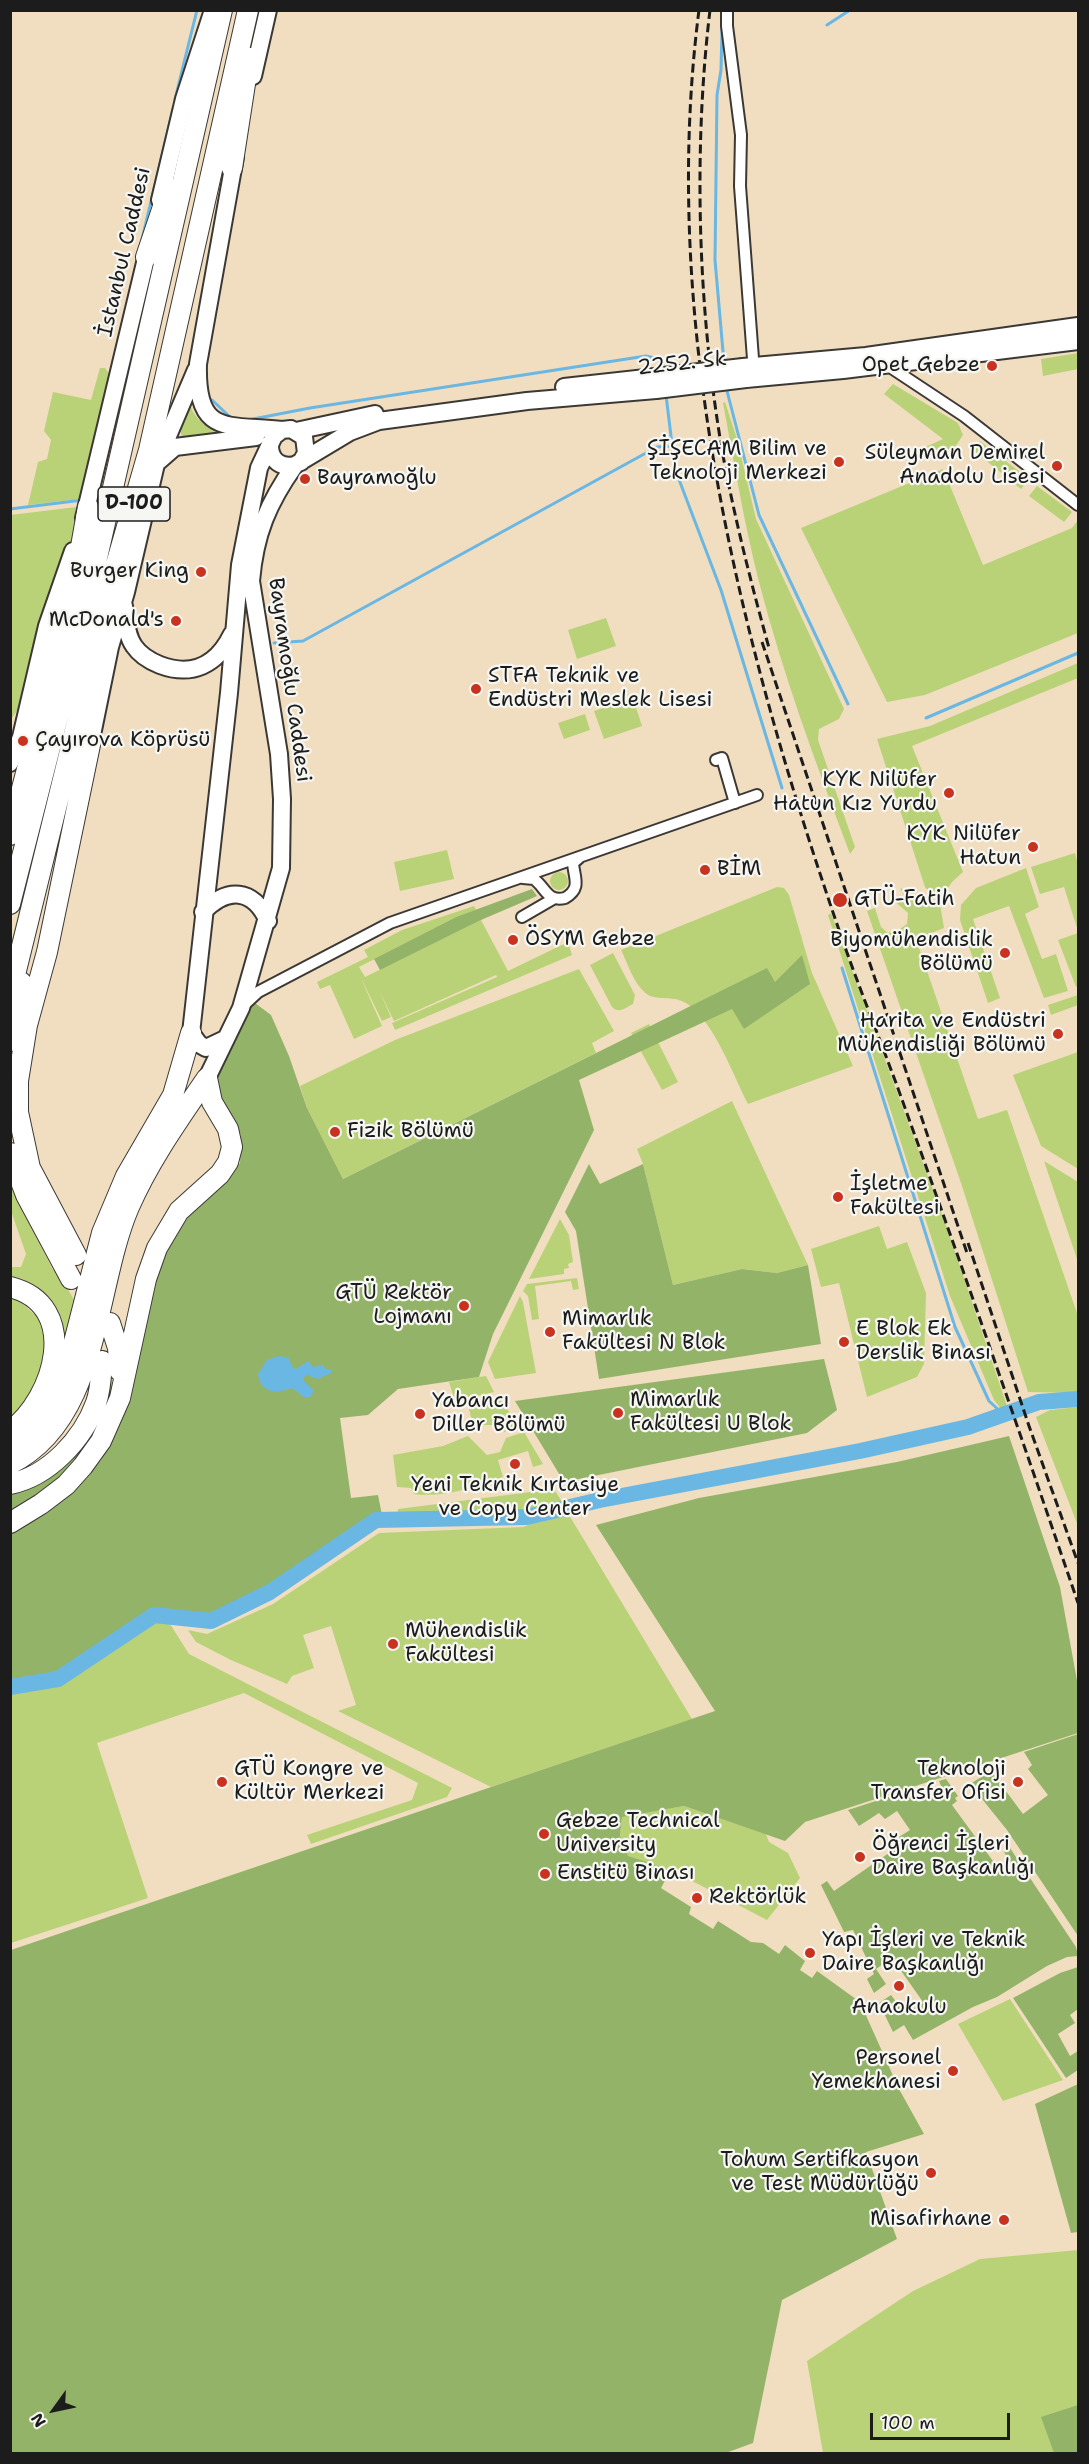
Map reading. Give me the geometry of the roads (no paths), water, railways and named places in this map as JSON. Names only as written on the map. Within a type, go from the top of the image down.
[{"type":"highway","points":[[146,257],[207,70],[222,10]]},
{"type":"highway","name":"D-100","points":[[10,995],[115,568],[149,450],[248,10]]},
{"type":"highway","points":[[232,168],[257,10]]},
{"type":"highway","name":"D-100","points":[[10,904],[86,606],[207,70]]},
{"type":"highway","points":[[10,835],[57,653],[88,507]]},
{"type":"highway","points":[[76,1256],[30,1168],[18,1112],[18,1081],[27,1025],[47,952],[91,740]]},
{"type":"highway","points":[[10,1041],[20,993],[24,938]]},
{"type":"highway","points":[[10,1445],[35,1429],[62,1389],[102,1233],[126,1176],[173,1095],[191,1033]]},
{"type":"highway","points":[[10,1523],[53,1496],[75,1476],[101,1441],[120,1398],[146,1279],[157,1248],[179,1211],[220,1174],[228,1162],[232,1147],[228,1129],[212,1102],[207,1078]]},
{"type":"highway","points":[[10,1464],[23,1458],[51,1431],[73,1396],[88,1356],[117,1239],[130,1205],[162,1145],[207,1078]]},
{"type":"highway","points":[[10,1153],[26,1195],[71,1279]]},
{"type":"highway","points":[[10,1287],[28,1294],[49,1317],[55,1346],[53,1363],[34,1408],[10,1431]]},
{"type":"highway","points":[[110,1323],[118,1348],[120,1398]]},
{"type":"highway","points":[[10,1484],[19,1482],[49,1466],[63,1454],[86,1425],[98,1394],[102,1361]]},
{"type":"main road","name":"İstanbul Caddesi","points":[[10,763],[21,737],[47,626],[88,507],[184,99],[213,10]]},
{"type":"main road","points":[[268,10],[232,168],[198,364],[198,385],[201,401],[215,420],[230,428],[280,437],[306,442],[306,453],[298,463],[283,465],[278,463],[271,453],[280,437]]},
{"type":"main road","name":"2252. Sk","points":[[298,463],[350,432],[379,421],[749,373],[1078,326]]},
{"type":"main road","name":"2252. Sk","points":[[749,373],[886,365],[1078,341]]},
{"type":"main road","points":[[91,740],[110,647],[156,464],[198,364]]},
{"type":"main road","name":"2252. Sk","points":[[280,437],[421,404],[655,384]]},
{"type":"main road","points":[[156,464],[175,447],[250,437],[280,437]]},
{"type":"main road","name":"Bayramoğlu Caddesi","points":[[191,1033],[236,625],[240,565],[259,468],[280,437]]},
{"type":"main road","name":"Bayramoğlu Caddesi","points":[[207,1078],[241,1008],[268,921],[281,868],[282,799],[279,754],[251,581],[253,557],[262,520],[279,488],[298,463]]},
{"type":"main road","points":[[123,602],[127,628],[133,646],[150,661],[176,670],[194,669],[212,660],[223,650],[236,625]]},
{"type":"main road","points":[[203,912],[222,897],[230,894],[242,895],[254,900],[263,909],[268,921]]},
{"type":"main road","points":[[191,1033],[199,1044],[206,1047],[225,1039]]},
{"type":"street","points":[[727,10],[741,135],[740,186],[749,373]]},
{"type":"street","points":[[886,365],[964,416],[1078,505]]},
{"type":"street","points":[[716,760],[722,758],[735,803]]},
{"type":"street","points":[[241,1008],[258,992],[390,923],[757,795]]},
{"type":"street","points":[[522,917],[553,898],[566,898],[575,890],[577,879],[573,863],[579,857]]},
{"type":"street","points":[[511,880],[534,879],[544,892],[553,898]]},
{"type":"street","points":[[253,971],[257,979],[262,981],[269,983],[279,981]]},
{"type":"water","points":[[279,1356],[289,1358],[292,1367],[296,1369],[308,1361],[313,1367],[323,1365],[325,1369],[331,1369],[331,1373],[318,1379],[307,1375],[304,1377],[304,1381],[314,1391],[310,1397],[304,1397],[292,1388],[270,1391],[262,1385],[258,1374],[267,1360]]},
{"type":"waterway","points":[[175,99],[197,10]]},
{"type":"waterway","points":[[827,25],[850,10]]},
{"type":"waterway","points":[[722,29],[721,70],[717,95],[715,260],[724,363]]},
{"type":"waterway","points":[[142,239],[173,109]]},
{"type":"waterway","points":[[248,420],[310,408],[646,356],[659,359],[661,370]]},
{"type":"waterway","points":[[726,387],[759,515],[848,704]]},
{"type":"waterway","points":[[666,395],[675,469],[721,590],[782,788]]},
{"type":"waterway","points":[[212,400],[230,417]]},
{"type":"waterway","points":[[274,643],[303,641],[657,447],[672,446]]},
{"type":"waterway","points":[[10,509],[83,500]]},
{"type":"waterway","points":[[926,718],[1078,653]]},
{"type":"waterway","points":[[842,968],[955,1327],[989,1401],[1003,1414]]},
{"type":"waterway","points":[[10,1687],[58,1679],[154,1615],[211,1621],[270,1592],[376,1520],[527,1517],[600,1500],[860,1451],[968,1427],[1039,1402],[1078,1399]]},
{"type":"railway","points":[[699,10],[689,127],[690,244],[699,361],[716,477],[740,593],[769,707],[839,930],[900,1094],[1078,1603]]},
{"type":"railway","points":[[710,10],[701,119],[700,174],[703,286],[708,342],[722,450],[743,549],[769,648]]},
{"type":"railway","points":[[762,642],[967,1253]]},
{"type":"railway","points":[[968,1243],[1029,1426],[1078,1563]]},
{"type":"place","name":"Opet Gebze","points":[[992,366]]},
{"type":"place","name":"ŞİŞECAM Bilim ve Teknoloji Merkezi","points":[[839,462]]},
{"type":"place","name":"Süleyman Demirel Anadolu Lisesi","points":[[1057,466]]},
{"type":"place","name":"Bayramoğlu","points":[[305,479]]},
{"type":"place","name":"Burger King","points":[[201,572]]},
{"type":"place","name":"McDonald's","points":[[176,621]]},
{"type":"place","name":"STFA Teknik ve Endüstri Meslek Lisesi","points":[[476,689]]},
{"type":"place","name":"Çayırova Köprüsü","points":[[23,741]]},
{"type":"place","name":"KYK Nilüfer Hatun Kız Yurdu","points":[[949,793]]},
{"type":"place","name":"KYK Nilüfer Hatun","points":[[1033,847]]},
{"type":"place","name":"BİM","points":[[705,870]]},
{"type":"place","name":"GTÜ-Fatih","points":[[840,900]]},
{"type":"place","name":"ÖSYM Gebze","points":[[513,940]]},
{"type":"place","name":"Biyomühendislik Bölümü","points":[[1005,953]]},
{"type":"place","name":"Harita ve Endüstri Mühendisliği Bölümü","points":[[1058,1034]]},
{"type":"place","name":"Fizik Bölümü","points":[[335,1132]]},
{"type":"place","name":"İşletme Fakültesi","points":[[838,1197]]},
{"type":"place","name":"GTÜ Rektör Lojmanı","points":[[464,1306]]},
{"type":"place","name":"Mimarlık Fakültesi N Blok","points":[[550,1332]]},
{"type":"place","name":"E Blok Ek Derslik Binası","points":[[844,1342]]},
{"type":"place","name":"Mimarlık Fakültesi U Blok","points":[[618,1413]]},
{"type":"place","name":"Yabancı Diller Bölümü","points":[[420,1414]]},
{"type":"place","name":"Yeni Teknik Kırtasiye ve Copy Center","points":[[515,1464]]},
{"type":"place","name":"Mühendislik Fakültesi","points":[[393,1644]]},
{"type":"place","name":"GTÜ Kongre ve Kültür Merkezi","points":[[222,1782]]},
{"type":"place","name":"Teknoloji Transfer Ofisi","points":[[1018,1782]]},
{"type":"place","name":"Gebze Technical University","points":[[544,1834]]},
{"type":"place","name":"Öğrenci İşleri Daire Başkanlığı","points":[[860,1857]]},
{"type":"place","name":"Enstitü Binası","points":[[545,1874]]},
{"type":"place","name":"Rektörlük","points":[[697,1898]]},
{"type":"place","name":"Yapı İşleri ve Teknik Daire Başkanlığı","points":[[810,1953]]},
{"type":"place","name":"Anaokulu","points":[[899,1986]]},
{"type":"place","name":"Personel Yemekhanesi","points":[[953,2071]]},
{"type":"place","name":"Tohum Sertifkasyon ve Test Müdürlüğü","points":[[931,2173]]},
{"type":"place","name":"Misafirhane","points":[[1004,2220]]}]
